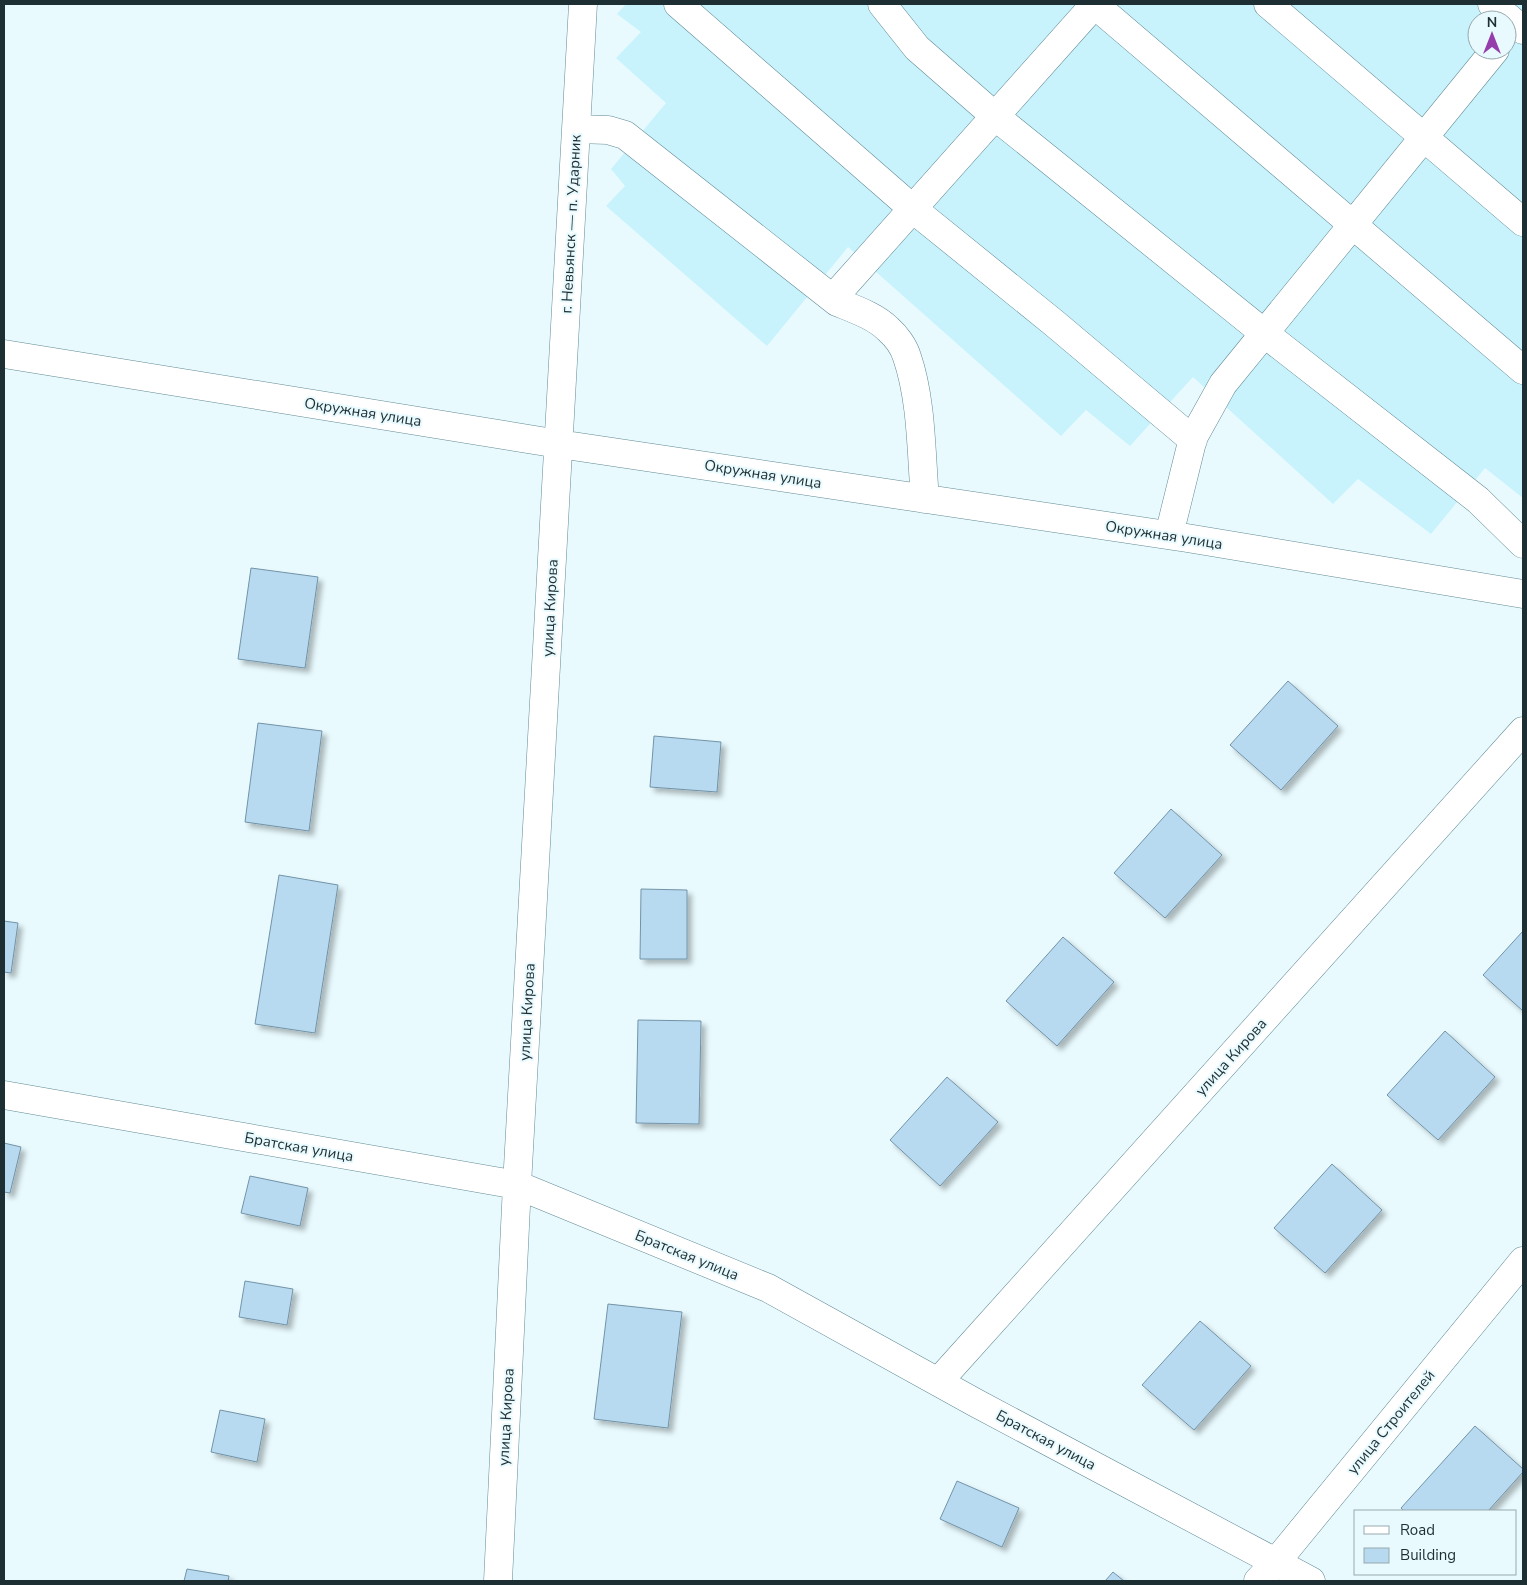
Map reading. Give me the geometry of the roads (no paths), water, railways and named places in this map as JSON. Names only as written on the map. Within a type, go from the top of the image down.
[{"type":"street","name":"г. Невьянск — п. Ударник","points":[[560,444],[583,4]]},
{"type":"street","points":[[678,4],[913,209],[1054,323],[1193,440]]},
{"type":"street","points":[[882,4],[917,48],[996,117],[1264,333],[1478,500],[1523,544]]},
{"type":"street","points":[[833,298],[1095,4],[1352,226],[1523,370]]},
{"type":"street","points":[[1268,4],[1523,222]]},
{"type":"street","points":[[1169,535],[1193,440],[1224,384],[1487,60]]},
{"type":"street","points":[[576,129],[608,130],[625,135],[833,298],[887,327],[907,356],[917,406],[925,499]]},
{"type":"street","name":"Окружная улица","points":[[4,354],[560,444],[1169,535],[1523,594]]},
{"type":"street","name":"улица Кирова","points":[[498,1581],[517,1185],[560,444]]},
{"type":"street","name":"улица Кирова","points":[[938,1382],[1523,731]]},
{"type":"street","name":"Братская улица","points":[[4,1095],[517,1185],[768,1288],[938,1382],[1310,1581]]},
{"type":"street","name":"улица Строителей","points":[[1258,1581],[1276,1562],[1523,1261]]}]
